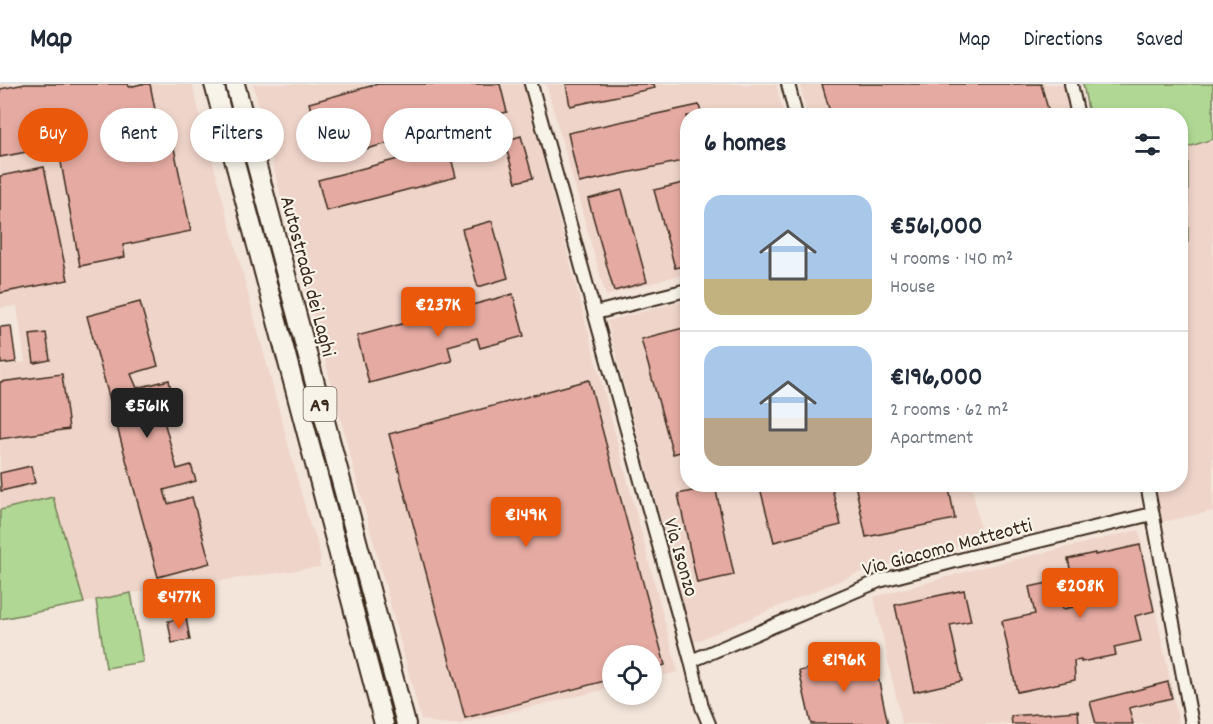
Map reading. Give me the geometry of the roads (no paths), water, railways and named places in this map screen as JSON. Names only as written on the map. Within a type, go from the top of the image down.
[{"type":"highway","name":"Autostrada dei Laghi","points":[[214,84],[384,724]]},
{"type":"highway","name":"Autostrada dei Laghi","points":[[235,84],[406,724]]},
{"type":"highway","points":[[342,486],[372,570],[415,724]]},
{"type":"street","name":"Via Isonzo","points":[[531,84],[702,707],[709,724]]},
{"type":"street","points":[[788,84],[794,108]]},
{"type":"street","points":[[1071,84],[1076,108]]},
{"type":"street","points":[[595,313],[680,292]]},
{"type":"street","points":[[1148,492],[1192,724]]},
{"type":"street","name":"Via Giacomo Matteotti","points":[[691,661],[879,581],[1152,514]]},
{"type":"street","name":"Via Isonzo","points":[[702,707],[702,724]]}]
